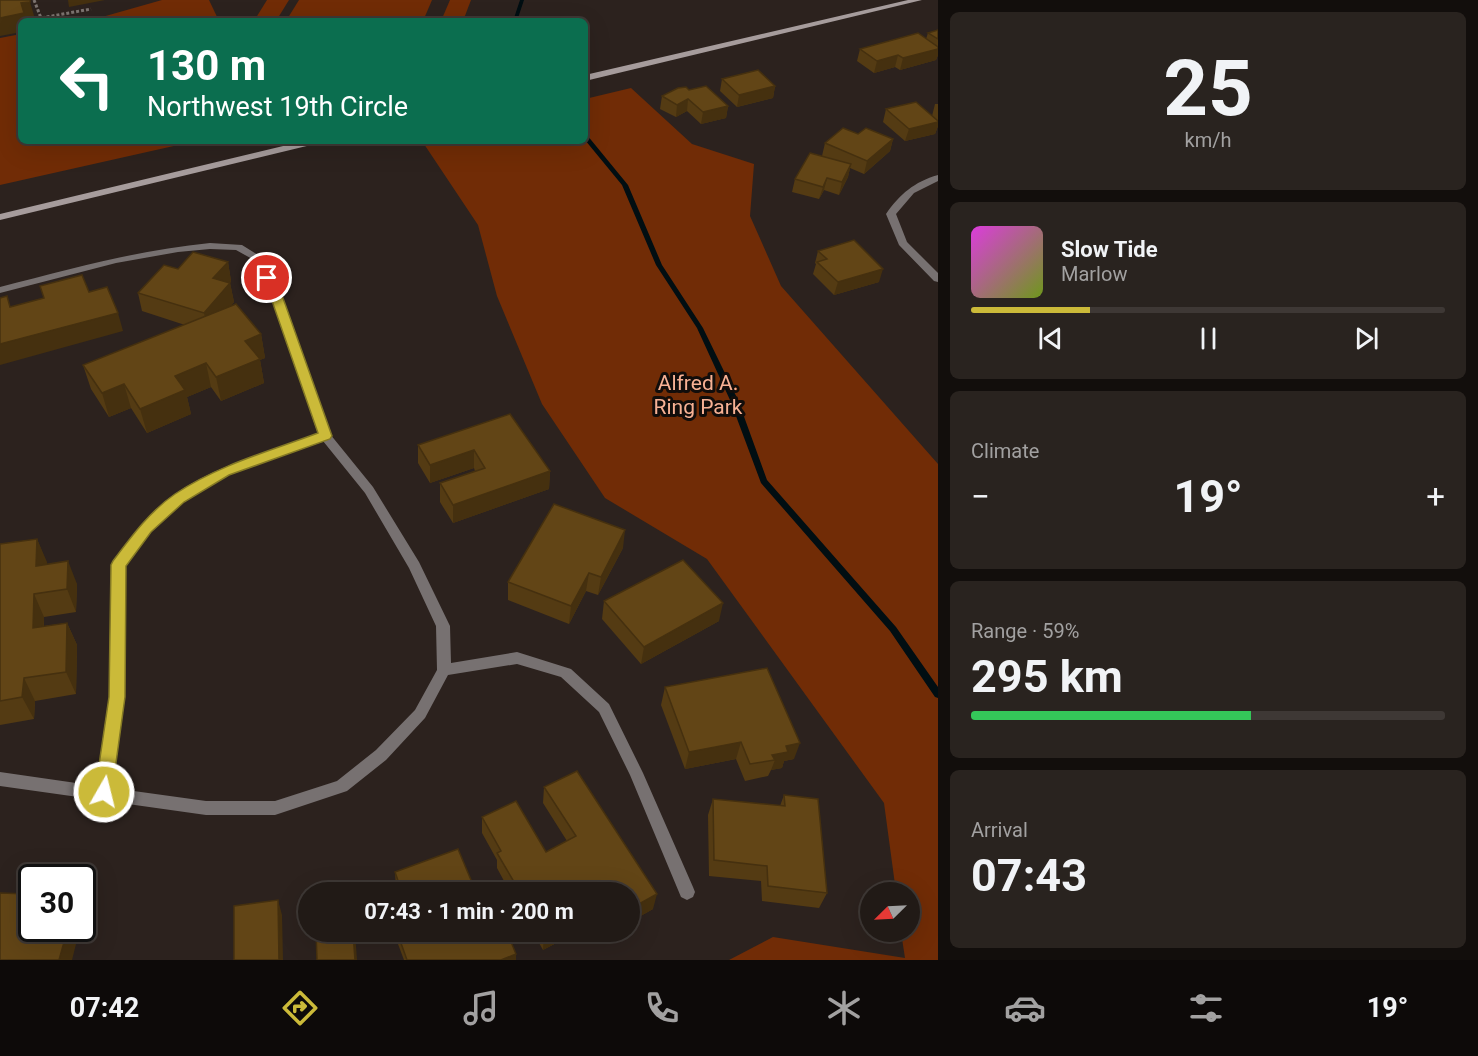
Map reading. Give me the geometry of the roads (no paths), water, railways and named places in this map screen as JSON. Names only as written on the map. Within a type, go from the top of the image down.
[{"type":"street","points":[[588,77],[918,0]]},
{"type":"street","points":[[0,216],[302,144]]},
{"type":"street","points":[[938,178],[914,186],[891,214],[902,243],[938,279]]},
{"type":"street","points":[[0,290],[116,260],[210,246],[238,247],[258,258],[277,298],[326,436],[369,490],[414,566],[443,626],[444,670],[420,714],[381,755],[342,786],[275,808],[206,808],[0,779]]},
{"type":"street","points":[[104,792],[117,697],[118,565],[146,528],[179,498],[225,472],[326,436]]},
{"type":"street","points":[[444,670],[517,658],[566,673],[604,708],[636,773],[687,892]]},
{"type":"waterway","points":[[516,18],[522,0]]},
{"type":"waterway","points":[[588,140],[625,185],[659,265],[700,328],[734,400],[764,481],[893,629],[938,694]]},
{"type":"park label","name":"Alfred A. Ring Park","points":[[698,395]]}]
